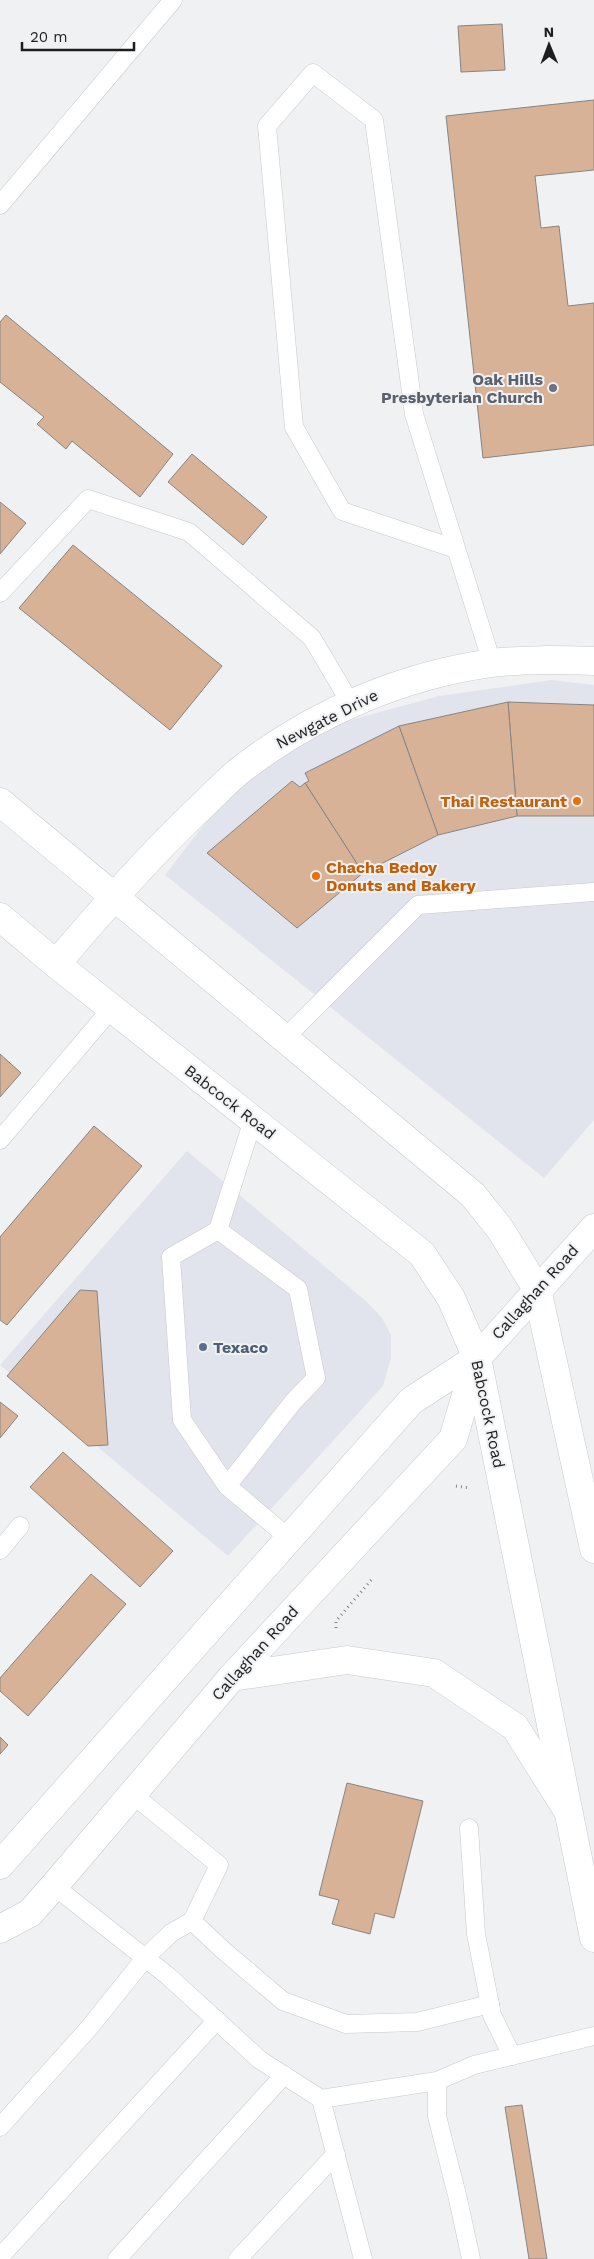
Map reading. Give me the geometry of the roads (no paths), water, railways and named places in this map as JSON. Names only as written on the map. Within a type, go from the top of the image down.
[{"type":"main road","name":"Newgate Drive","points":[[56,964],[114,897],[186,822],[245,766],[290,735],[351,704],[387,689],[439,674],[492,663],[546,659],[594,661]]},
{"type":"main road","points":[[0,802],[473,1195],[500,1229],[537,1289],[594,1549]]},
{"type":"main road","name":"Babcock Road","points":[[0,917],[56,964],[422,1254],[451,1298],[477,1358],[594,1938]]},
{"type":"main road","name":"Callaghan Road","points":[[0,1865],[411,1401],[477,1358],[537,1289],[594,1228]]},
{"type":"main road","name":"Callaghan Road","points":[[0,1929],[30,1913],[232,1677],[453,1439],[477,1358]]},
{"type":"main road","points":[[232,1677],[347,1660],[434,1673],[515,1727],[568,1811]]},
{"type":"lane","points":[[0,205],[173,0]]},
{"type":"lane","points":[[456,549],[342,511],[294,427],[268,126],[313,73],[374,120],[414,414],[492,663]]},
{"type":"lane","points":[[0,593],[88,499],[189,532],[312,638],[351,704]]},
{"type":"lane","points":[[284,1039],[418,905],[594,892]]},
{"type":"lane","points":[[0,1140],[112,1008]]},
{"type":"lane","points":[[253,1120],[218,1230],[171,1257],[182,1420],[227,1486],[289,1538]]},
{"type":"lane","points":[[218,1230],[298,1289],[316,1378],[293,1402],[227,1486]]},
{"type":"lane","points":[[0,1550],[20,1526]]},
{"type":"lane","points":[[0,2127],[88,2028],[146,1957],[171,1933],[192,1921],[219,1865],[132,1794]]},
{"type":"lane","points":[[469,1828],[476,1934],[492,2015],[512,2056]]},
{"type":"lane","points":[[54,1886],[146,1957],[260,2060],[321,2099],[364,2259]]},
{"type":"lane","points":[[192,1921],[283,2001],[346,2024],[417,2022],[490,2004]]},
{"type":"lane","points":[[0,2257],[217,2020]]},
{"type":"lane","points":[[321,2099],[437,2081],[474,2065],[594,2036]]},
{"type":"lane","points":[[117,2259],[284,2075]]},
{"type":"lane","points":[[437,2081],[437,2116],[471,2259]]},
{"type":"lane","points":[[238,2259],[336,2154]]},
{"type":"place","name":"Oak Hills Presbyterian Church","points":[[553,388]]},
{"type":"place","name":"Thai Restaurant","points":[[577,801]]},
{"type":"place","name":"Chacha Bedoy Donuts and Bakery","points":[[316,876]]},
{"type":"place","name":"Texaco","points":[[203,1347]]}]
